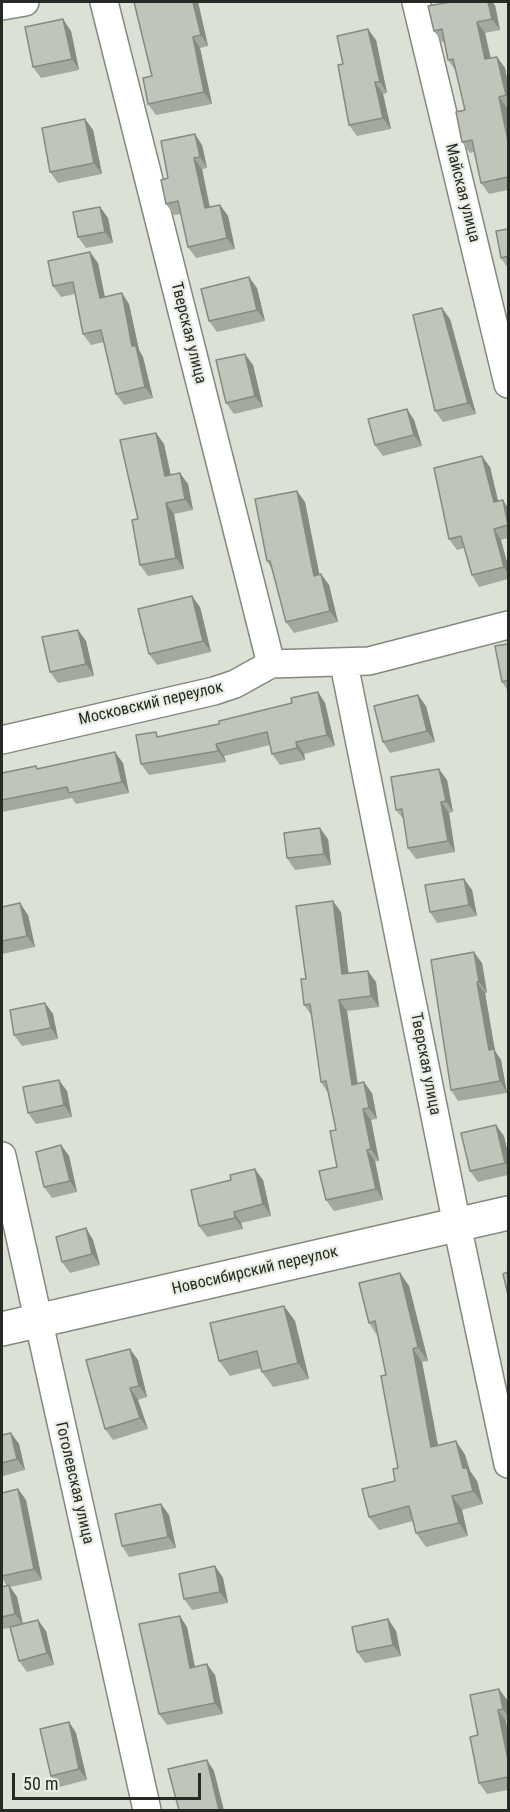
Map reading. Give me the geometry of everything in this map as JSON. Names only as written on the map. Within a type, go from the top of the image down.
[{"type":"street","points":[[2,6],[25,2]]},
{"type":"street","name":"Тверская улица","points":[[104,2],[271,664]]},
{"type":"street","name":"Майская улица","points":[[416,2],[508,384]]},
{"type":"street","name":"Московский переулок","points":[[2,740],[214,691],[236,684],[271,664],[345,664],[369,661],[508,624]]},
{"type":"street","name":"Тверская улица","points":[[345,664],[457,1225],[508,1464]]},
{"type":"street","name":"Гоголевская улица","points":[[2,1156],[147,1810]]},
{"type":"street","name":"Новосибирский переулок","points":[[2,1329],[508,1213]]},
{"type":"building","points":[[134,2],[193,2],[201,35],[193,37],[204,92],[148,104],[143,78],[152,76]]},
{"type":"building","points":[[450,2],[488,2],[492,19],[477,22],[485,59],[497,57],[506,95],[499,97],[508,141],[508,177],[481,183],[472,140],[462,142],[456,112],[465,110],[453,59],[448,60],[442,29],[434,31],[428,6]]},
{"type":"building","points":[[63,19],[72,59],[33,67],[25,27]]},
{"type":"building","points":[[368,29],[380,82],[375,82],[383,118],[349,125],[338,65],[343,64],[337,36]]},
{"type":"building","points":[[85,119],[94,163],[50,172],[42,128]]},
{"type":"building","points":[[195,134],[200,157],[194,158],[205,208],[220,205],[227,238],[188,247],[178,201],[166,204],[161,180],[168,178],[161,141]]},
{"type":"building","points":[[100,207],[105,232],[78,237],[73,212]]},
{"type":"building","points":[[508,229],[508,256],[501,258],[496,231]]},
{"type":"building","points":[[90,252],[100,298],[122,293],[132,346],[136,346],[145,387],[116,394],[101,330],[83,334],[73,282],[53,286],[48,261]]},
{"type":"building","points":[[249,277],[257,310],[209,321],[201,289]]},
{"type":"building","points":[[442,308],[468,403],[435,411],[413,315]]},
{"type":"building","points":[[245,354],[255,396],[226,403],[216,360]]},
{"type":"building","points":[[407,409],[414,435],[375,445],[368,419]]},
{"type":"building","points":[[156,433],[165,476],[180,473],[185,499],[166,503],[176,558],[140,565],[132,520],[138,519],[120,440]]},
{"type":"building","points":[[482,456],[494,502],[503,500],[508,525],[494,529],[504,567],[472,575],[461,536],[449,539],[434,468]]},
{"type":"building","points":[[297,491],[314,576],[321,574],[330,611],[286,622],[270,561],[267,561],[255,499]]},
{"type":"building","points":[[192,596],[203,641],[149,654],[138,609]]},
{"type":"building","points":[[78,630],[86,664],[50,672],[42,637]]},
{"type":"building","points":[[508,644],[508,680],[502,682],[495,646]]},
{"type":"building","points":[[318,692],[327,735],[296,742],[297,748],[272,754],[267,732],[216,744],[218,751],[141,764],[136,735],[156,732],[157,737],[219,724],[219,721],[292,703],[291,698]]},
{"type":"building","points":[[418,695],[427,731],[383,742],[374,706]]},
{"type":"building","points":[[115,752],[122,782],[69,793],[67,787],[2,800],[2,773],[36,766],[37,769]]},
{"type":"building","points":[[439,769],[446,801],[441,802],[448,841],[408,848],[402,809],[396,810],[391,777]]},
{"type":"building","points":[[320,828],[324,854],[287,858],[284,833]]},
{"type":"building","points":[[464,879],[469,905],[430,912],[425,885]]},
{"type":"building","points":[[333,901],[342,974],[368,971],[371,996],[339,1000],[352,1085],[364,1082],[369,1108],[363,1109],[371,1149],[367,1150],[376,1189],[326,1200],[319,1171],[337,1167],[330,1131],[336,1130],[326,1081],[321,1082],[310,1004],[304,1005],[301,979],[306,979],[296,906]]},
{"type":"building","points":[[20,903],[27,936],[2,941],[2,907]]},
{"type":"building","points":[[474,952],[489,1050],[494,1049],[500,1081],[451,1090],[431,960]]},
{"type":"building","points":[[45,1003],[51,1028],[14,1035],[10,1010]]},
{"type":"building","points":[[59,1080],[64,1105],[28,1113],[23,1087]]},
{"type":"building","points":[[496,1125],[505,1163],[470,1171],[461,1133]]},
{"type":"building","points":[[61,1145],[70,1181],[44,1187],[36,1152]]},
{"type":"building","points":[[255,1169],[263,1204],[234,1212],[235,1218],[199,1226],[191,1190],[231,1180],[230,1175]]},
{"type":"building","points":[[86,1228],[92,1254],[62,1262],[56,1237]]},
{"type":"building","points":[[508,1272],[508,1295],[503,1274]]},
{"type":"building","points":[[400,1273],[418,1347],[413,1349],[431,1447],[456,1441],[463,1468],[467,1468],[473,1491],[452,1496],[459,1523],[416,1533],[409,1506],[369,1517],[362,1489],[395,1481],[393,1469],[398,1468],[381,1376],[386,1375],[375,1321],[369,1323],[359,1283]]},
{"type":"building","points":[[284,1306],[298,1363],[262,1372],[257,1351],[219,1361],[210,1323]]},
{"type":"building","points":[[130,1349],[139,1386],[130,1388],[140,1418],[105,1429],[86,1360]]},
{"type":"building","points":[[11,1433],[17,1459],[2,1463],[2,1435]]},
{"type":"building","points":[[18,1489],[34,1569],[2,1576],[2,1493]]},
{"type":"building","points":[[161,1504],[168,1537],[122,1546],[115,1514]]},
{"type":"building","points":[[215,1566],[220,1592],[184,1599],[179,1574]]},
{"type":"building","points":[[9,1585],[15,1614],[2,1617],[2,1587]]},
{"type":"building","points":[[180,1616],[190,1668],[207,1664],[215,1703],[159,1714],[139,1624]]},
{"type":"building","points":[[388,1619],[393,1645],[357,1652],[352,1627]]},
{"type":"building","points":[[38,1620],[47,1653],[19,1661],[10,1627]]},
{"type":"building","points":[[499,1689],[503,1709],[498,1710],[508,1760],[508,1777],[479,1783],[470,1737],[478,1735],[470,1695]]},
{"type":"building","points":[[69,1722],[79,1769],[51,1776],[40,1729]]},
{"type":"building","points":[[207,1760],[219,1810],[179,1810],[168,1769]]}]
